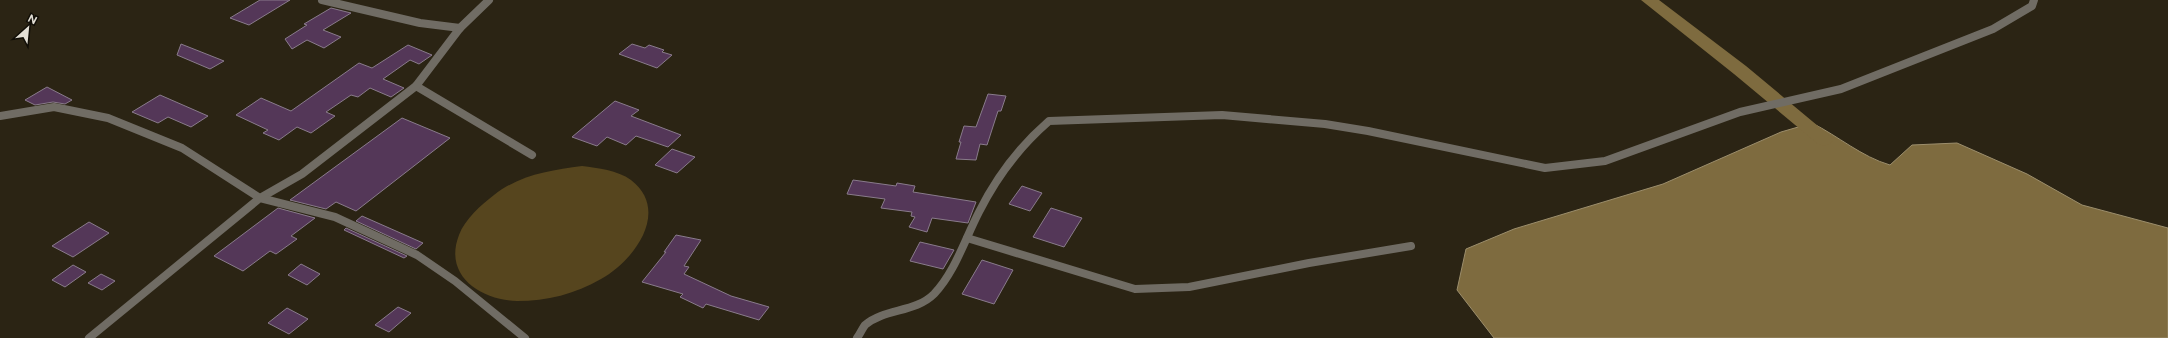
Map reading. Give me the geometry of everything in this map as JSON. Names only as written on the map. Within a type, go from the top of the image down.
[{"type":"street","points":[[322,0],[398,18],[460,28]]},
{"type":"street","points":[[89,338],[260,198],[302,174],[416,86],[460,28],[488,0]]},
{"type":"street","points":[[857,338],[865,326],[875,320],[903,311],[930,299],[948,278],[980,210],[1010,159],[1028,138],[1049,121],[1222,115],[1309,123],[1368,131],[1424,144],[1545,168],[1605,161],[1740,112],[1841,89],[1994,29],[2032,6],[2034,0]]},
{"type":"street","points":[[416,86],[532,155]]},
{"type":"street","points":[[0,116],[54,107],[108,118],[182,148],[260,198],[336,217],[417,255],[456,281],[525,338]]},
{"type":"street","points":[[967,238],[1135,289],[1189,287],[1309,263],[1411,246]]},
{"type":"shaded area","points":[[1812,123],[1860,152],[1890,165],[1912,145],[1957,143],[2027,174],[2082,205],[2168,228],[2168,338],[1494,338],[1457,290],[1466,249],[1514,229],[1663,184],[1781,132]]},
{"type":"shaded area","points":[[582,166],[607,170],[620,174],[631,180],[643,192],[648,206],[648,220],[636,248],[625,260],[601,279],[581,289],[560,296],[539,300],[504,300],[490,296],[468,283],[461,274],[456,262],[455,250],[459,235],[465,223],[474,213],[484,203],[504,188],[525,178],[559,169]]},
{"type":"building","points":[[260,0],[290,0],[249,25],[230,18]]},
{"type":"building","points":[[331,8],[351,13],[323,30],[341,37],[324,48],[307,40],[292,49],[285,39],[307,25],[304,24]]},
{"type":"building","points":[[181,44],[224,61],[210,69],[177,55]]},
{"type":"building","points":[[632,44],[645,48],[649,45],[664,50],[662,52],[672,55],[657,68],[619,54]]},
{"type":"building","points":[[408,45],[432,55],[419,64],[410,60],[383,79],[404,88],[391,97],[370,88],[358,97],[351,95],[326,112],[335,116],[311,133],[297,127],[279,140],[263,133],[268,130],[236,115],[261,98],[291,111],[359,63],[372,68]]},
{"type":"building","points":[[47,87],[72,100],[65,104],[53,102],[35,105],[25,100]]},
{"type":"building","points":[[988,94],[1006,96],[1001,111],[998,111],[987,145],[980,144],[976,160],[956,159],[964,126],[976,127]]},
{"type":"building","points":[[160,95],[208,116],[191,127],[168,117],[158,123],[132,112]]},
{"type":"building","points":[[615,101],[639,110],[631,116],[681,135],[668,147],[636,136],[626,145],[607,137],[597,146],[572,137]]},
{"type":"building","points":[[402,118],[450,138],[356,211],[336,202],[326,209],[290,200]]},
{"type":"building","points":[[672,149],[695,157],[677,173],[655,165]]},
{"type":"building","points":[[853,180],[896,186],[897,183],[915,186],[913,192],[976,202],[968,223],[932,218],[927,232],[909,227],[915,217],[911,216],[912,212],[881,208],[885,199],[847,194]]},
{"type":"building","points":[[1022,186],[1042,193],[1030,211],[1009,204]]},
{"type":"building","points":[[278,208],[315,218],[291,236],[297,239],[276,254],[270,251],[243,271],[214,256]]},
{"type":"building","points":[[1051,208],[1082,218],[1064,247],[1033,237]]},
{"type":"building","points":[[362,216],[423,243],[416,249],[356,221]]},
{"type":"building","points":[[89,222],[109,233],[73,257],[52,246]]},
{"type":"building","points":[[346,228],[407,256],[404,258],[344,230]]},
{"type":"building","points":[[676,235],[701,240],[684,266],[689,267],[684,274],[731,296],[769,307],[759,320],[706,304],[703,308],[680,297],[683,294],[642,282],[666,252],[664,252]]},
{"type":"building","points":[[920,242],[954,250],[943,269],[910,261]]},
{"type":"building","points":[[982,260],[1013,270],[994,304],[962,294]]},
{"type":"building","points":[[301,264],[320,274],[307,285],[288,275]]},
{"type":"building","points":[[73,265],[86,272],[65,287],[52,280]]},
{"type":"building","points":[[101,274],[115,281],[102,290],[88,283]]},
{"type":"building","points":[[398,307],[411,313],[389,332],[375,325]]},
{"type":"building","points":[[287,308],[308,319],[289,334],[268,323]]},
{"type":"waterway","points":[[1649,0],[1740,70],[1824,140]]}]
